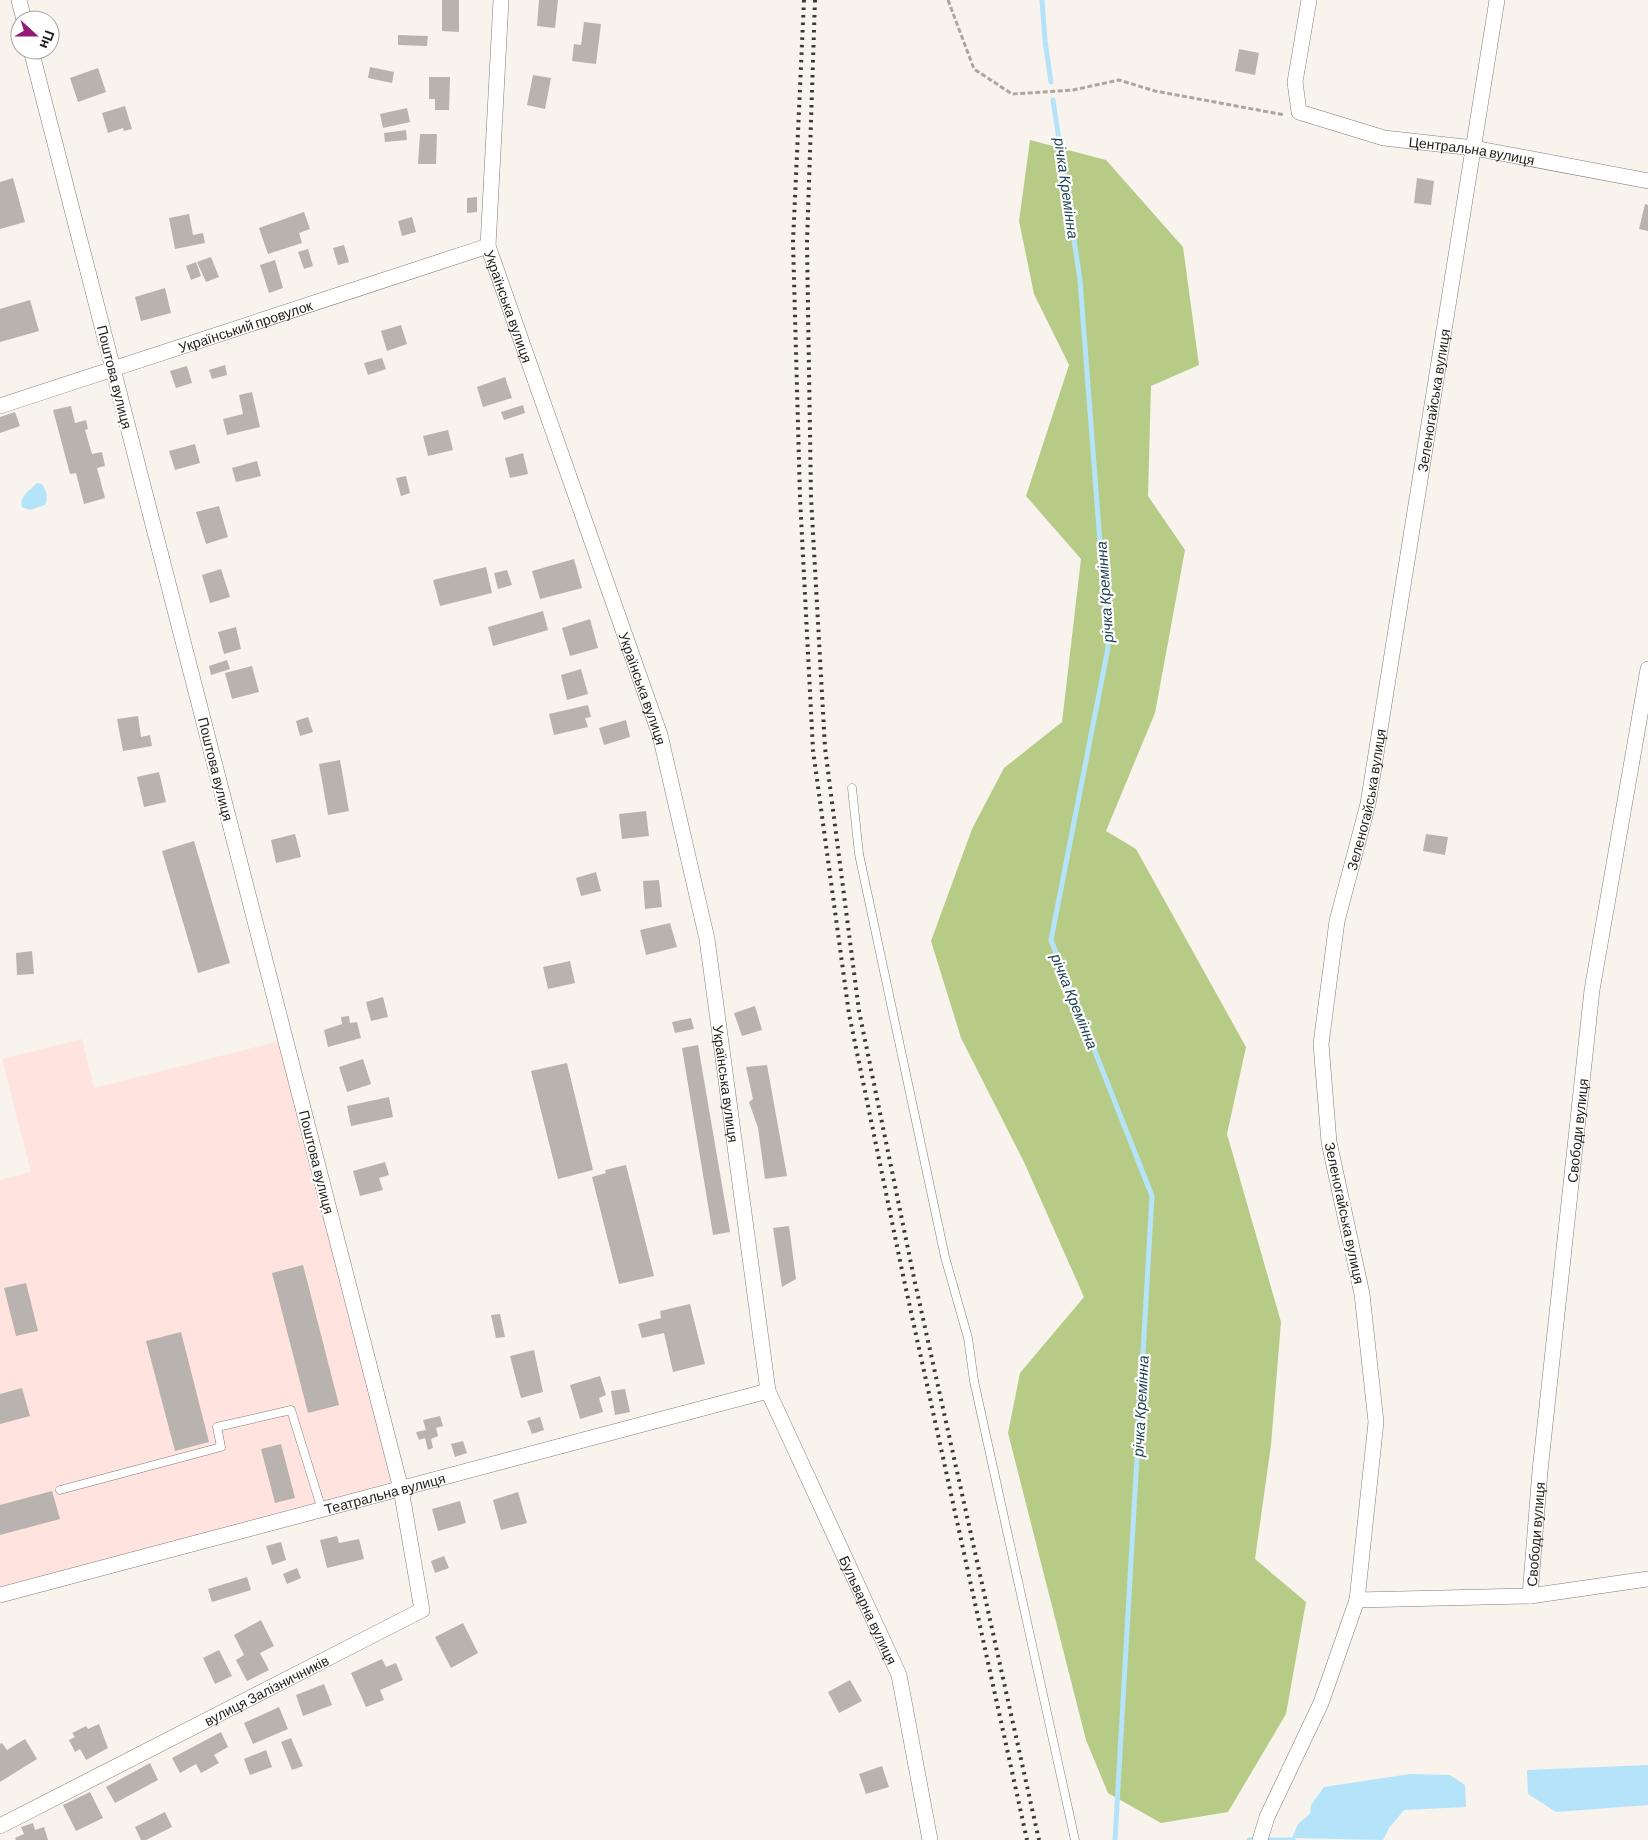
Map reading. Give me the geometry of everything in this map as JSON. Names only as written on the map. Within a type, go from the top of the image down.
[{"type":"street","name":"Українська вулиця","points":[[501,0],[488,246],[660,735],[708,939],[768,1392]]},
{"type":"street","points":[[1299,112],[1295,82],[1309,0]]},
{"type":"street","name":"Зеленогайська вулиця","points":[[1261,1836],[1321,1704],[1357,1600],[1376,1422],[1362,1294],[1329,1142],[1321,1044],[1337,921],[1368,804],[1474,148],[1496,0]]},
{"type":"street","name":"Поштова вулиця","points":[[35,60],[401,1489]]},
{"type":"street","name":"Центральна вулиця","points":[[1299,112],[1384,138],[1474,148],[1648,181]]},
{"type":"street","name":"Український провулок","points":[[0,406],[488,246]]},
{"type":"street","name":"Свободи вулиця","points":[[1530,1596],[1541,1462],[1592,990],[1648,669]]},
{"type":"street","name":"Театральна вулиця","points":[[0,1595],[768,1392]]},
{"type":"street","name":"Бульварна вулиця","points":[[768,1392],[899,1675],[930,1840]]},
{"type":"street","name":"вулиця Залізничників","points":[[0,1826],[422,1610],[401,1489]]},
{"type":"street","points":[[1357,1600],[1530,1596],[1648,1579]]},
{"type":"lane","points":[[852,788],[858,854],[945,1257],[968,1338],[974,1381],[1075,1840]]},
{"type":"lane","points":[[60,1490],[221,1447],[217,1427],[292,1410],[322,1510]]},
{"type":"path","points":[[948,0],[974,69],[1012,94],[1073,90],[1120,80],[1155,91],[1282,116],[1299,112]]},
{"type":"shaded area","points":[[82,1039],[94,1088],[280,1041],[394,1486],[0,1587],[0,1180],[31,1172],[2,1059]]},
{"type":"green space","points":[[1030,140],[1106,160],[1183,247],[1199,365],[1151,386],[1148,496],[1185,550],[1155,713],[1106,831],[1136,849],[1246,1047],[1227,1134],[1281,1322],[1271,1445],[1255,1559],[1306,1602],[1286,1714],[1228,1812],[1161,1823],[1108,1793],[1086,1740],[1008,1433],[1020,1373],[1084,1297],[1024,1162],[961,1038],[931,941],[972,829],[1004,768],[1062,722],[1081,559],[1026,496],[1069,365],[1034,294],[1019,221]]},
{"type":"water","points":[[37,483],[42,484],[46,491],[47,500],[45,505],[30,510],[22,507],[21,503],[24,496]]},
{"type":"water","points":[[1648,1765],[1648,1805],[1556,1812],[1528,1794],[1527,1770]]},
{"type":"water","points":[[1410,1774],[1450,1775],[1465,1785],[1466,1807],[1404,1810],[1389,1828],[1383,1840],[1292,1838],[1298,1824],[1310,1814],[1311,1805],[1324,1787]]},
{"type":"building","points":[[442,0],[459,0],[459,32],[442,31]]},
{"type":"building","points":[[539,0],[558,0],[555,28],[537,26]]},
{"type":"building","points":[[584,22],[601,24],[596,64],[572,61],[574,44],[581,45]]},
{"type":"building","points":[[398,35],[428,36],[427,46],[398,45]]},
{"type":"building","points":[[1239,49],[1259,53],[1255,75],[1235,71]]},
{"type":"building","points":[[370,67],[394,72],[392,83],[368,78]]},
{"type":"building","points":[[98,68],[106,92],[78,102],[70,78]]},
{"type":"building","points":[[533,75],[551,78],[545,109],[527,105]]},
{"type":"building","points":[[429,77],[450,77],[449,110],[435,110],[435,99],[429,99]]},
{"type":"building","points":[[125,106],[132,129],[124,131],[123,128],[108,133],[102,113]]},
{"type":"building","points":[[407,108],[410,122],[383,128],[380,114]]},
{"type":"building","points":[[406,130],[407,140],[385,142],[384,133]]},
{"type":"building","points":[[420,134],[437,134],[436,164],[418,164]]},
{"type":"building","points":[[13,178],[25,222],[0,229],[0,182]]},
{"type":"building","points":[[1417,178],[1434,181],[1431,205],[1414,203]]},
{"type":"building","points":[[477,197],[477,212],[467,213],[467,198]]},
{"type":"building","points":[[1645,204],[1648,205],[1648,231],[1639,229]]},
{"type":"building","points":[[304,212],[310,229],[299,233],[302,243],[268,254],[259,228]]},
{"type":"building","points":[[189,214],[193,235],[203,233],[205,243],[175,249],[169,218]]},
{"type":"building","points":[[412,217],[416,232],[402,236],[398,221]]},
{"type":"building","points":[[344,245],[349,262],[338,265],[333,248]]},
{"type":"building","points":[[308,249],[313,266],[304,269],[298,252]]},
{"type":"building","points":[[211,257],[219,277],[206,282],[197,262]]},
{"type":"building","points":[[275,260],[283,288],[269,293],[260,265]]},
{"type":"building","points":[[196,262],[201,276],[191,280],[186,266]]},
{"type":"building","points":[[165,288],[171,313],[141,321],[135,297]]},
{"type":"building","points":[[30,300],[39,331],[0,342],[0,309]]},
{"type":"building","points":[[401,325],[407,344],[387,351],[381,331]]},
{"type":"building","points":[[382,358],[386,369],[368,375],[364,363]]},
{"type":"building","points":[[225,365],[227,375],[212,379],[209,370]]},
{"type":"building","points":[[187,366],[192,383],[176,388],[170,371]]},
{"type":"building","points":[[505,377],[512,398],[483,407],[477,387]]},
{"type":"building","points":[[252,392],[260,427],[227,435],[223,419],[243,414],[239,395]]},
{"type":"building","points":[[523,405],[525,413],[504,420],[501,412]]},
{"type":"building","points":[[71,406],[75,423],[86,420],[88,429],[85,430],[92,454],[102,452],[105,466],[97,468],[105,498],[84,504],[76,473],[70,474],[53,410]]},
{"type":"building","points":[[15,412],[20,426],[0,433],[0,417]]},
{"type":"building","points":[[448,430],[453,450],[428,456],[423,436]]},
{"type":"building","points":[[195,444],[200,463],[175,470],[169,451]]},
{"type":"building","points":[[523,453],[528,474],[510,478],[505,458]]},
{"type":"building","points":[[257,461],[261,476],[236,482],[232,468]]},
{"type":"building","points":[[406,476],[410,493],[401,496],[396,478]]},
{"type":"building","points":[[219,506],[228,537],[206,544],[196,512]]},
{"type":"building","points":[[574,559],[582,588],[540,599],[532,571]]},
{"type":"building","points":[[486,567],[492,593],[440,606],[433,580]]},
{"type":"building","points":[[221,569],[230,597],[210,603],[202,575]]},
{"type":"building","points":[[507,570],[512,585],[498,589],[494,573]]},
{"type":"building","points":[[543,611],[548,630],[493,646],[488,627]]},
{"type":"building","points":[[590,619],[598,648],[570,656],[562,628]]},
{"type":"building","points":[[236,627],[241,649],[224,654],[218,632]]},
{"type":"building","points":[[227,660],[230,669],[211,675],[209,666]]},
{"type":"building","points":[[252,666],[259,692],[232,699],[225,673]]},
{"type":"building","points":[[581,669],[588,694],[567,700],[561,675]]},
{"type":"building","points":[[588,705],[591,717],[585,718],[588,727],[554,735],[549,714]]},
{"type":"building","points":[[138,716],[141,737],[150,735],[152,746],[123,751],[117,719]]},
{"type":"building","points":[[308,717],[313,732],[300,736],[296,721]]},
{"type":"building","points":[[626,720],[630,737],[604,745],[599,728]]},
{"type":"building","points":[[340,760],[349,811],[328,815],[319,764]]},
{"type":"building","points":[[159,772],[166,802],[144,807],[137,777]]},
{"type":"building","points":[[646,811],[649,836],[622,839],[619,814]]},
{"type":"building","points":[[295,834],[301,857],[276,863],[271,840]]},
{"type":"building","points":[[1426,834],[1448,837],[1445,855],[1423,851]]},
{"type":"building","points":[[194,841],[230,963],[198,973],[162,851]]},
{"type":"building","points":[[596,872],[601,891],[581,896],[576,878]]},
{"type":"building","points":[[659,880],[662,907],[645,909],[643,881]]},
{"type":"building","points":[[670,923],[677,947],[646,955],[640,930]]},
{"type":"building","points":[[32,951],[34,974],[17,975],[16,953]]},
{"type":"building","points":[[570,961],[575,983],[548,989],[543,967]]},
{"type":"building","points":[[383,997],[388,1017],[371,1021],[366,1002]]},
{"type":"building","points":[[755,1006],[762,1030],[742,1036],[734,1013]]},
{"type":"building","points":[[349,1016],[350,1023],[357,1022],[361,1038],[328,1047],[324,1030],[342,1024],[341,1017]]},
{"type":"building","points":[[691,1018],[694,1029],[675,1033],[672,1022]]},
{"type":"building","points":[[698,1045],[730,1232],[713,1235],[682,1048]]},
{"type":"building","points":[[363,1059],[371,1084],[347,1092],[339,1067]]},
{"type":"building","points":[[567,1063],[593,1170],[558,1179],[531,1071]]},
{"type":"building","points":[[767,1065],[787,1176],[765,1179],[758,1128],[749,1102],[753,1099],[746,1067]]},
{"type":"building","points":[[389,1097],[393,1117],[351,1126],[347,1106]]},
{"type":"building","points":[[385,1162],[389,1175],[379,1178],[383,1190],[360,1196],[353,1171]]},
{"type":"building","points":[[626,1165],[654,1276],[619,1284],[592,1177],[606,1173],[605,1170]]},
{"type":"building","points":[[789,1226],[796,1279],[782,1287],[773,1228]]},
{"type":"building","points":[[303,1265],[339,1405],[308,1413],[272,1273]]},
{"type":"building","points":[[26,1283],[38,1331],[16,1336],[4,1288]]},
{"type":"building","points":[[690,1304],[705,1364],[673,1372],[664,1333],[642,1338],[638,1324],[661,1318],[660,1311]]},
{"type":"building","points":[[500,1314],[505,1337],[496,1338],[491,1315]]},
{"type":"building","points":[[181,1332],[209,1442],[175,1451],[146,1341]]},
{"type":"building","points":[[534,1350],[543,1392],[521,1398],[510,1356]]},
{"type":"building","points":[[600,1376],[606,1395],[599,1398],[603,1412],[580,1419],[570,1385]]},
{"type":"building","points":[[22,1388],[30,1416],[0,1424],[0,1394]]},
{"type":"building","points":[[625,1389],[630,1412],[615,1415],[611,1391]]},
{"type":"building","points":[[440,1416],[443,1426],[436,1428],[438,1436],[431,1439],[433,1448],[428,1450],[425,1438],[419,1440],[416,1432],[426,1430],[423,1420]]},
{"type":"building","points":[[540,1417],[544,1430],[532,1434],[527,1421]]},
{"type":"building","points":[[463,1441],[467,1453],[455,1457],[451,1444]]},
{"type":"building","points":[[281,1444],[295,1498],[275,1503],[261,1449]]},
{"type":"building","points":[[52,1491],[60,1519],[0,1535],[0,1505]]},
{"type":"building","points":[[518,1492],[527,1523],[501,1530],[493,1500]]},
{"type":"building","points":[[460,1501],[466,1523],[438,1531],[432,1509]]},
{"type":"building","points":[[337,1536],[339,1543],[359,1539],[364,1559],[327,1568],[320,1540]]},
{"type":"building","points":[[281,1542],[286,1560],[272,1565],[266,1546]]},
{"type":"building","points":[[444,1556],[449,1568],[435,1573],[431,1561]]},
{"type":"building","points":[[297,1568],[301,1578],[287,1584],[283,1574]]},
{"type":"building","points":[[247,1577],[251,1590],[212,1602],[208,1589]]},
{"type":"building","points":[[261,1620],[274,1646],[260,1653],[269,1670],[247,1681],[236,1660],[244,1655],[234,1635]]},
{"type":"building","points":[[463,1623],[478,1653],[451,1668],[435,1637]]},
{"type":"building","points":[[219,1650],[232,1676],[215,1684],[203,1658]]},
{"type":"building","points":[[382,1659],[386,1667],[396,1663],[403,1680],[380,1690],[384,1700],[366,1707],[351,1673]]},
{"type":"building","points":[[850,1680],[862,1701],[839,1713],[828,1692]]},
{"type":"building","points":[[324,1684],[332,1705],[303,1716],[296,1695]]},
{"type":"building","points":[[279,1707],[288,1729],[253,1744],[244,1723]]},
{"type":"building","points":[[99,1724],[108,1748],[86,1760],[80,1749],[75,1752],[69,1740],[75,1737],[72,1733],[86,1726],[88,1729]]},
{"type":"building","points":[[221,1732],[228,1747],[214,1755],[219,1763],[201,1773],[196,1764],[180,1773],[172,1758]]},
{"type":"building","points":[[291,1738],[303,1766],[292,1770],[281,1742]]},
{"type":"building","points":[[25,1739],[37,1759],[0,1782],[0,1744],[2,1743],[7,1750]]},
{"type":"building","points":[[266,1750],[272,1767],[250,1775],[244,1759]]},
{"type":"building","points":[[150,1763],[158,1780],[115,1803],[106,1787]]},
{"type":"building","points":[[882,1766],[889,1787],[866,1794],[859,1774]]},
{"type":"building","points":[[90,1792],[103,1818],[76,1831],[63,1805]]},
{"type":"building","points":[[165,1812],[172,1827],[146,1840],[141,1840],[135,1827]]},
{"type":"building","points":[[33,1823],[35,1830],[44,1827],[48,1840],[16,1840],[15,1838],[24,1834],[21,1827]]},
{"type":"waterway","name":"річка Кремінна","points":[[1042,0],[1051,82]]},
{"type":"waterway","name":"річка Кремінна","points":[[1053,100],[1080,280],[1108,648],[1051,940],[1152,1196],[1115,1840]]},
{"type":"waterway","name":"річка Кремінна","points":[[1249,1840],[1293,1840]]},
{"type":"railway","points":[[804,0],[793,242],[800,498],[813,750],[849,1014],[904,1280],[1027,1840]]},
{"type":"railway","points":[[815,0],[807,243],[811,497],[825,748],[859,1011],[914,1278],[1039,1840]]}]
